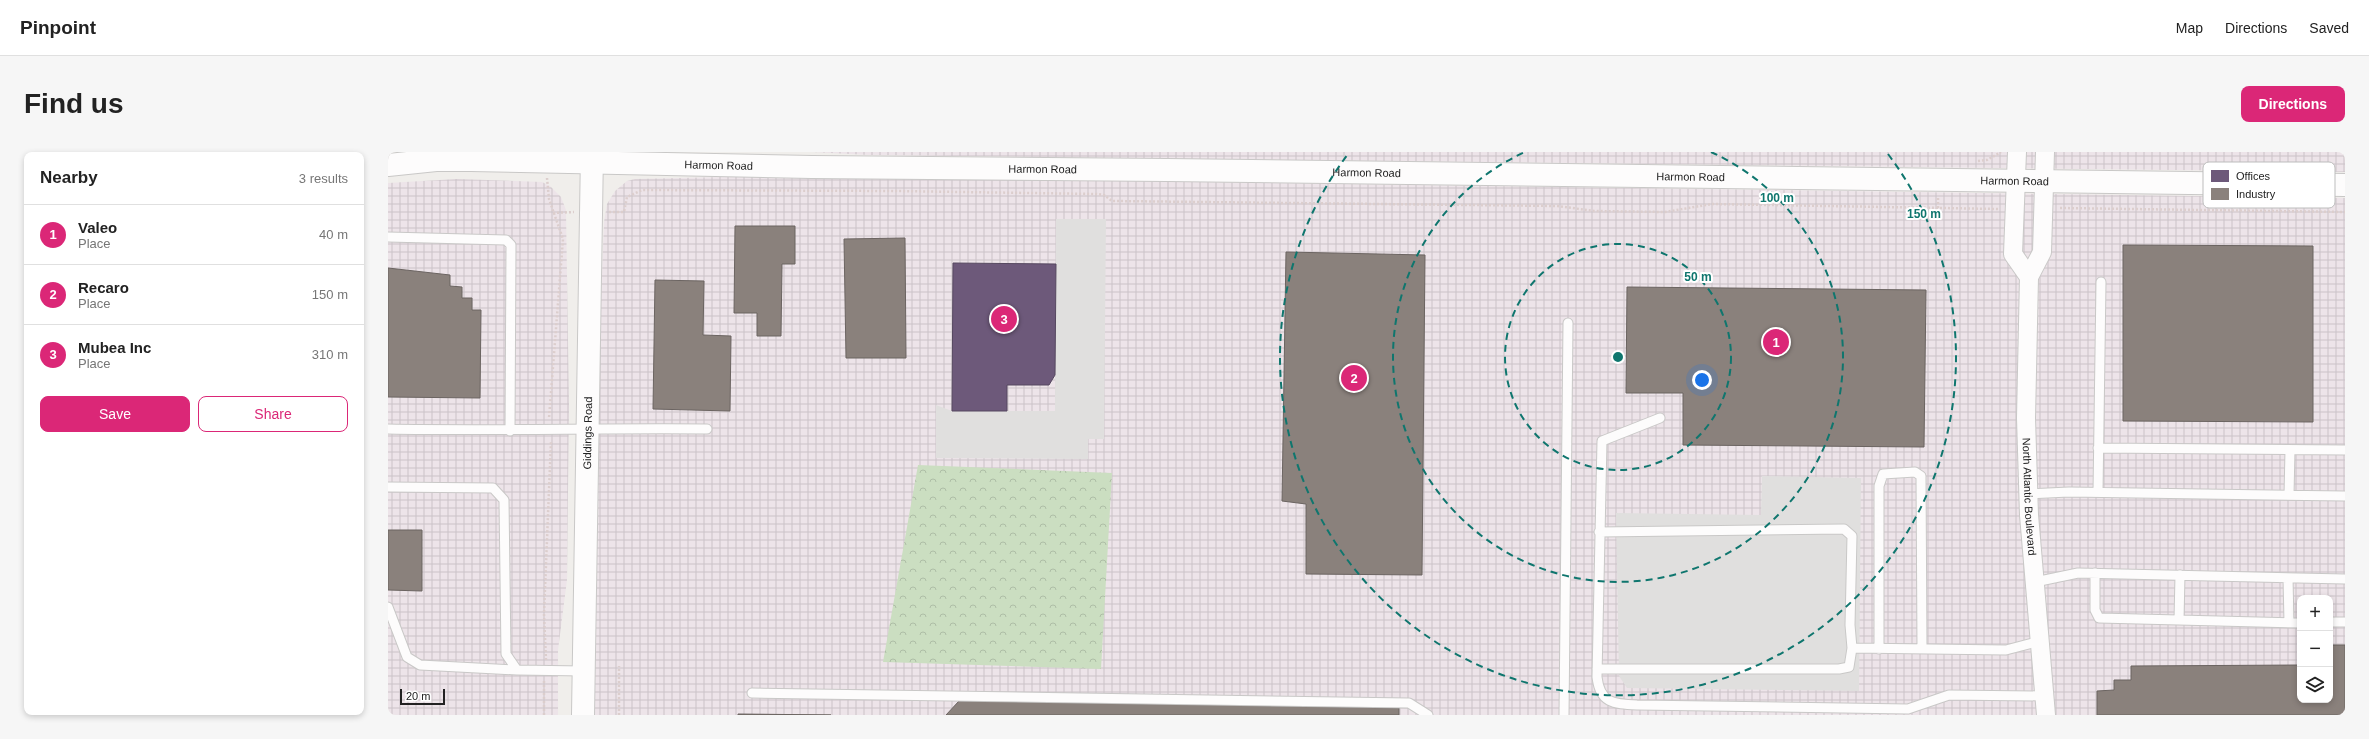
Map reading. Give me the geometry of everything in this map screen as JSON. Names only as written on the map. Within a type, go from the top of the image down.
[{"type":"street","points":[[2017,152],[2013,254],[2029,278]]},
{"type":"street","name":"North Atlantic Boulevard","points":[[2045,152],[2042,252],[2029,278],[2026,418],[2028,494],[2046,715]]},
{"type":"street","name":"Harmon Road","points":[[388,166],[436,160],[592,157],[812,167],[2203,183]]},
{"type":"street","name":"Giddings Road","points":[[583,715],[592,157]]},
{"type":"street","name":"Harmon Road","points":[[2335,185],[2345,185]]},
{"type":"lane","points":[[388,237],[506,240],[511,245],[510,431]]},
{"type":"lane","points":[[2098,492],[2101,282]]},
{"type":"lane","points":[[1564,715],[1568,323]]},
{"type":"lane","points":[[1660,418],[1602,440],[1597,669],[1598,688],[1605,699],[1616,704],[1763,711],[1908,709],[1949,695],[2044,696]]},
{"type":"lane","points":[[388,429],[510,431],[587,428],[707,429]]},
{"type":"lane","points":[[2098,448],[2345,450]]},
{"type":"lane","points":[[2289,495],[2290,450]]},
{"type":"lane","points":[[1879,649],[1879,486],[1883,474],[1914,472],[1921,476],[1922,649]]},
{"type":"lane","points":[[388,486],[493,488],[504,500],[506,654],[517,670]]},
{"type":"lane","points":[[2028,494],[2098,492],[2345,496]]},
{"type":"lane","points":[[1597,669],[1840,670],[1849,667],[1852,648],[1850,625],[1852,536],[1844,529],[1599,532]]},
{"type":"lane","points":[[2035,582],[2078,573],[2345,580]]},
{"type":"lane","points":[[2095,573],[2095,610],[2100,618],[2297,623]]},
{"type":"lane","points":[[2179,620],[2180,575]]},
{"type":"lane","points":[[2288,578],[2289,623]]},
{"type":"lane","points":[[388,607],[407,657],[420,664],[517,670],[584,671]]},
{"type":"lane","points":[[2333,622],[2345,622]]},
{"type":"lane","points":[[1852,648],[2006,650],[2040,641]]},
{"type":"lane","points":[[752,693],[1409,703],[1428,715]]},
{"type":"path","points":[[544,715],[544,614],[552,366],[563,254],[563,239],[553,213],[547,186]]},
{"type":"path","points":[[604,212],[624,212],[627,198],[642,190],[894,191],[1097,194],[1104,195],[1112,201],[1558,206],[1594,211],[1665,212],[1712,204],[2015,209]]},
{"type":"path","points":[[2044,208],[2345,212]]},
{"type":"path","points":[[553,213],[570,212]]},
{"type":"path","points":[[619,666],[619,715]]},
{"type":"shaded area","points":[[812,152],[2345,152],[2345,172],[2335,172],[2335,162],[2203,162],[2203,170],[868,155]]},
{"type":"shaded area","points":[[767,176],[2203,196],[2203,208],[2335,208],[2335,198],[2345,198],[2345,715],[592,715],[593,503],[604,222],[607,204],[615,191],[627,181],[635,179]]},
{"type":"shaded area","points":[[457,179],[542,182],[550,186],[561,197],[566,210],[569,406],[567,580],[558,650],[558,715],[388,715],[388,183]]},
{"type":"shaded area","points":[[1056,219],[1106,219],[1104,439],[1088,439],[1088,459],[936,458],[936,405],[952,411],[1055,411]]},
{"type":"shaded area","points":[[1762,476],[1861,478],[1859,691],[1627,688],[1619,676],[1616,513],[1761,515]]},
{"type":"green space","points":[[918,465],[1112,473],[1101,669],[883,662]]},
{"type":"building: Offices","points":[[953,263],[1056,264],[1055,375],[1049,385],[1007,385],[1007,411],[952,411]]},
{"type":"building: Industry","points":[[735,226],[795,226],[795,264],[782,264],[781,336],[757,336],[757,313],[734,313]]},
{"type":"building: Industry","points":[[905,238],[906,358],[846,358],[844,239]]},
{"type":"building: Industry","points":[[2123,245],[2313,246],[2313,422],[2123,421]]},
{"type":"building: Industry","points":[[1286,252],[1425,255],[1422,575],[1306,574],[1306,504],[1282,501]]},
{"type":"building: Industry","points":[[388,268],[450,275],[450,286],[462,287],[462,298],[472,298],[472,310],[481,310],[480,398],[388,397]]},
{"type":"building: Industry","points":[[655,280],[704,281],[703,335],[731,336],[730,411],[653,409]]},
{"type":"building: Industry","points":[[1627,287],[1926,290],[1924,447],[1683,445],[1683,393],[1626,393]]},
{"type":"building: Industry","points":[[388,530],[422,530],[422,591],[388,590]]},
{"type":"building: Industry","points":[[2333,645],[2345,645],[2345,715],[2097,715],[2097,691],[2114,690],[2114,680],[2131,680],[2131,666],[2297,665],[2297,703],[2333,703]]},
{"type":"building: Industry","points":[[959,701],[1399,708],[1399,715],[946,715]]},
{"type":"building: Industry","points":[[738,714],[831,715],[738,715]]},
{"type":"place","name":"Mubea Inc","points":[[1004,319]]},
{"type":"place","name":"Valeo","points":[[1776,342]]},
{"type":"place","name":"Recaro","points":[[1354,378]]}]
